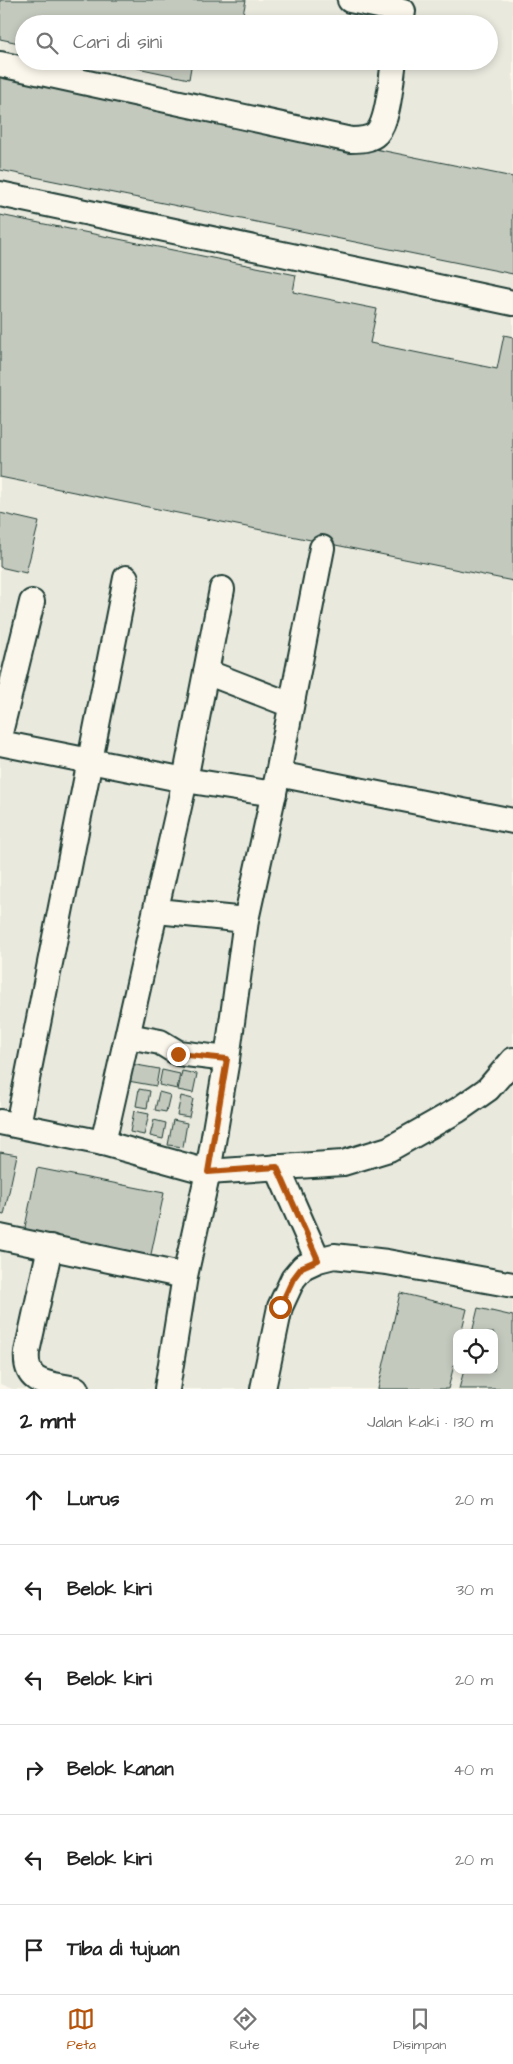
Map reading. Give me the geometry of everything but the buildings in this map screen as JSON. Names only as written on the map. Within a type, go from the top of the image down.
[{"type":"lane","points":[[350,0],[403,12]]},
{"type":"lane","points":[[0,64],[15,67]]},
{"type":"lane","points":[[28,70],[351,140],[365,139],[376,134],[383,125],[392,70]]},
{"type":"lane","points":[[0,194],[513,303]]},
{"type":"lane","points":[[166,1389],[186,1276],[208,1172],[227,1059],[246,920],[276,784],[322,548]]},
{"type":"lane","points":[[126,578],[91,762],[9,1124],[104,1143],[208,1172],[343,1163],[389,1149],[458,1110],[488,1089],[513,1060]]},
{"type":"lane","points":[[104,1143],[186,780],[222,589]]},
{"type":"lane","points":[[0,733],[32,602]]},
{"type":"lane","points":[[206,672],[291,705]]},
{"type":"lane","points":[[0,743],[186,780],[276,784],[513,821]]},
{"type":"lane","points":[[157,911],[246,920]]},
{"type":"lane","points":[[128,1036],[160,1042],[178,1054],[227,1059]]},
{"type":"lane","points":[[277,1167],[326,1258]]},
{"type":"lane","points":[[0,1237],[186,1276]]},
{"type":"lane","points":[[50,1247],[27,1352],[26,1366],[32,1377],[40,1381],[76,1389]]},
{"type":"lane","points":[[264,1389],[280,1307],[293,1279],[302,1267],[326,1258],[387,1262],[513,1285]]},
{"type":"shaded area","points":[[0,0],[513,0],[513,1389],[12,1389],[0,1384]]},
{"type":"route","points":[[178,1054],[227,1059],[208,1172],[277,1167],[318,1260],[302,1267],[293,1279],[280,1307]]}]
